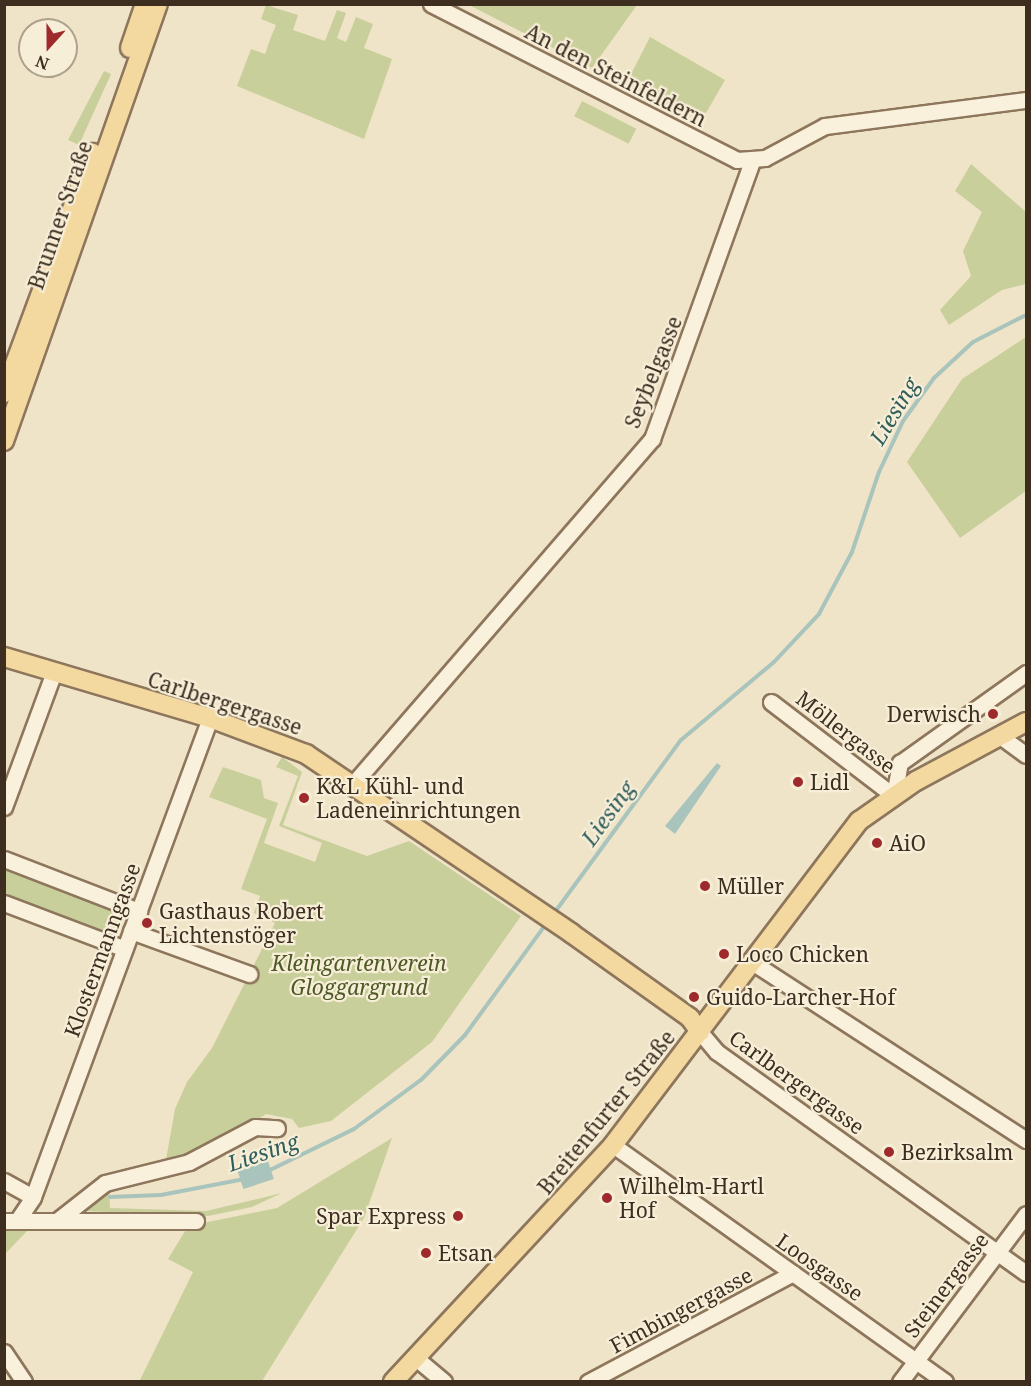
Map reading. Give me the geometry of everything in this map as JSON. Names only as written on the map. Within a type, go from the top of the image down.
[{"type":"main road","name":"Brunner Straße","points":[[4,393],[145,4]]},
{"type":"main road","name":"Brunner Straße","points":[[4,441],[158,4]]},
{"type":"main road","name":"Carlbergergasse","points":[[4,657],[210,718],[306,754],[534,906],[690,1018],[700,1032]]},
{"type":"main road","name":"Breitenfurter Straße","points":[[393,1382],[417,1359],[612,1145],[836,855],[851,844],[866,820],[894,796],[1026,722]]},
{"type":"street","name":"An den Steinfeldern","points":[[431,4],[737,160],[752,161]]},
{"type":"street","points":[[752,161],[825,126],[1026,100]]},
{"type":"street","name":"Seybelgasse","points":[[353,784],[652,439],[752,161]]},
{"type":"street","points":[[4,807],[54,672]]},
{"type":"street","points":[[894,796],[900,763],[1026,673]]},
{"type":"street","name":"Möllergasse","points":[[771,702],[894,796]]},
{"type":"street","name":"Klostermanngasse","points":[[12,1220],[33,1197],[210,718]]},
{"type":"street","points":[[1000,735],[1026,755]]},
{"type":"street","points":[[4,859],[139,911]]},
{"type":"street","points":[[4,903],[125,949]]},
{"type":"street","points":[[130,930],[249,974]]},
{"type":"street","points":[[753,962],[1026,1140]]},
{"type":"street","name":"Carlbergergasse","points":[[700,1032],[710,1047],[1000,1258],[1026,1281]]},
{"type":"street","points":[[58,1220],[105,1183],[189,1161],[255,1127],[277,1128]]},
{"type":"street","name":"Loosgasse","points":[[612,1145],[945,1382]]},
{"type":"street","points":[[4,1181],[33,1197]]},
{"type":"street","name":"Steinergasse","points":[[900,1382],[915,1360],[1000,1258],[1024,1218]]},
{"type":"street","points":[[12,1220],[195,1221]]},
{"type":"street","name":"Carlbergergasse","points":[[1000,1258],[1026,1273]]},
{"type":"street","name":"Fimbingergasse","points":[[588,1382],[793,1273]]},
{"type":"street","points":[[4,1352],[24,1382]]},
{"type":"street","points":[[417,1359],[444,1382]]},
{"type":"green space","points":[[266,5],[298,15],[293,30],[325,41],[337,10],[346,13],[337,38],[346,42],[356,17],[373,24],[364,48],[392,59],[364,139],[237,86],[251,49],[265,54],[276,25],[261,19]]},
{"type":"green space","points":[[469,5],[637,5],[592,68]]},
{"type":"green space","points":[[650,37],[725,80],[706,113],[656,101],[625,86]]},
{"type":"green space","points":[[104,71],[111,74],[79,145],[68,140]]},
{"type":"green space","points":[[582,101],[636,129],[629,144],[574,116]]},
{"type":"green space","points":[[971,164],[1026,212],[1026,284],[1002,290],[949,325],[940,310],[971,276],[963,251],[982,212],[955,191]]},
{"type":"green space","points":[[1026,337],[1026,491],[960,538],[907,462],[962,379]]},
{"type":"green space","name":"Kleingartenverein Gloggargrund","points":[[282,757],[302,772],[283,825],[367,856],[409,841],[521,916],[432,1042],[331,1121],[299,1128],[292,1119],[266,1114],[227,1140],[165,1165],[175,1109],[187,1082],[212,1048],[275,923],[254,913],[260,896],[241,889],[267,819],[209,797],[223,767],[261,780],[264,798],[278,803],[264,843],[315,862],[322,843],[279,826],[298,776],[276,767]]},
{"type":"green space","points":[[4,866],[126,913],[116,940],[4,897]]},
{"type":"green space","points":[[392,1138],[364,1218],[262,1381],[139,1382],[193,1272],[168,1259],[188,1226],[277,1208]]},
{"type":"green space","points":[[109,1186],[110,1208],[206,1211],[282,1193],[252,1207],[208,1216],[84,1211],[84,1205]]},
{"type":"green space","points":[[29,1229],[5,1254],[5,1230]]},
{"type":"water","points":[[717,763],[721,766],[675,834],[665,826]]},
{"type":"water","points":[[268,1161],[274,1179],[243,1189],[238,1171]]},
{"type":"waterway","name":"Liesing","points":[[552,916],[681,740],[774,662],[819,614],[852,552],[879,472],[903,421],[934,378],[973,342],[1026,315]]},
{"type":"waterway","name":"Liesing","points":[[268,1171],[354,1129],[421,1080],[465,1035],[546,924]]},
{"type":"waterway","name":"Liesing","points":[[110,1197],[161,1195],[244,1179]]},
{"type":"place","name":"Derwisch","points":[[993,714]]},
{"type":"place","name":"Lidl","points":[[798,782]]},
{"type":"place","name":"K&L Kühl- und Ladeneinrichtungen","points":[[304,798]]},
{"type":"place","name":"AiO","points":[[877,843]]},
{"type":"place","name":"Müller","points":[[705,886]]},
{"type":"place","name":"Gasthaus Robert Lichtenstöger","points":[[147,923]]},
{"type":"place","name":"Loco Chicken","points":[[724,954]]},
{"type":"place","name":"Guido-Larcher-Hof","points":[[694,997]]},
{"type":"place","name":"Bezirksalm","points":[[889,1152]]},
{"type":"place","name":"Wilhelm-Hartl Hof","points":[[607,1198]]},
{"type":"place","name":"Spar Express","points":[[458,1216]]},
{"type":"place","name":"Etsan","points":[[426,1253]]}]
